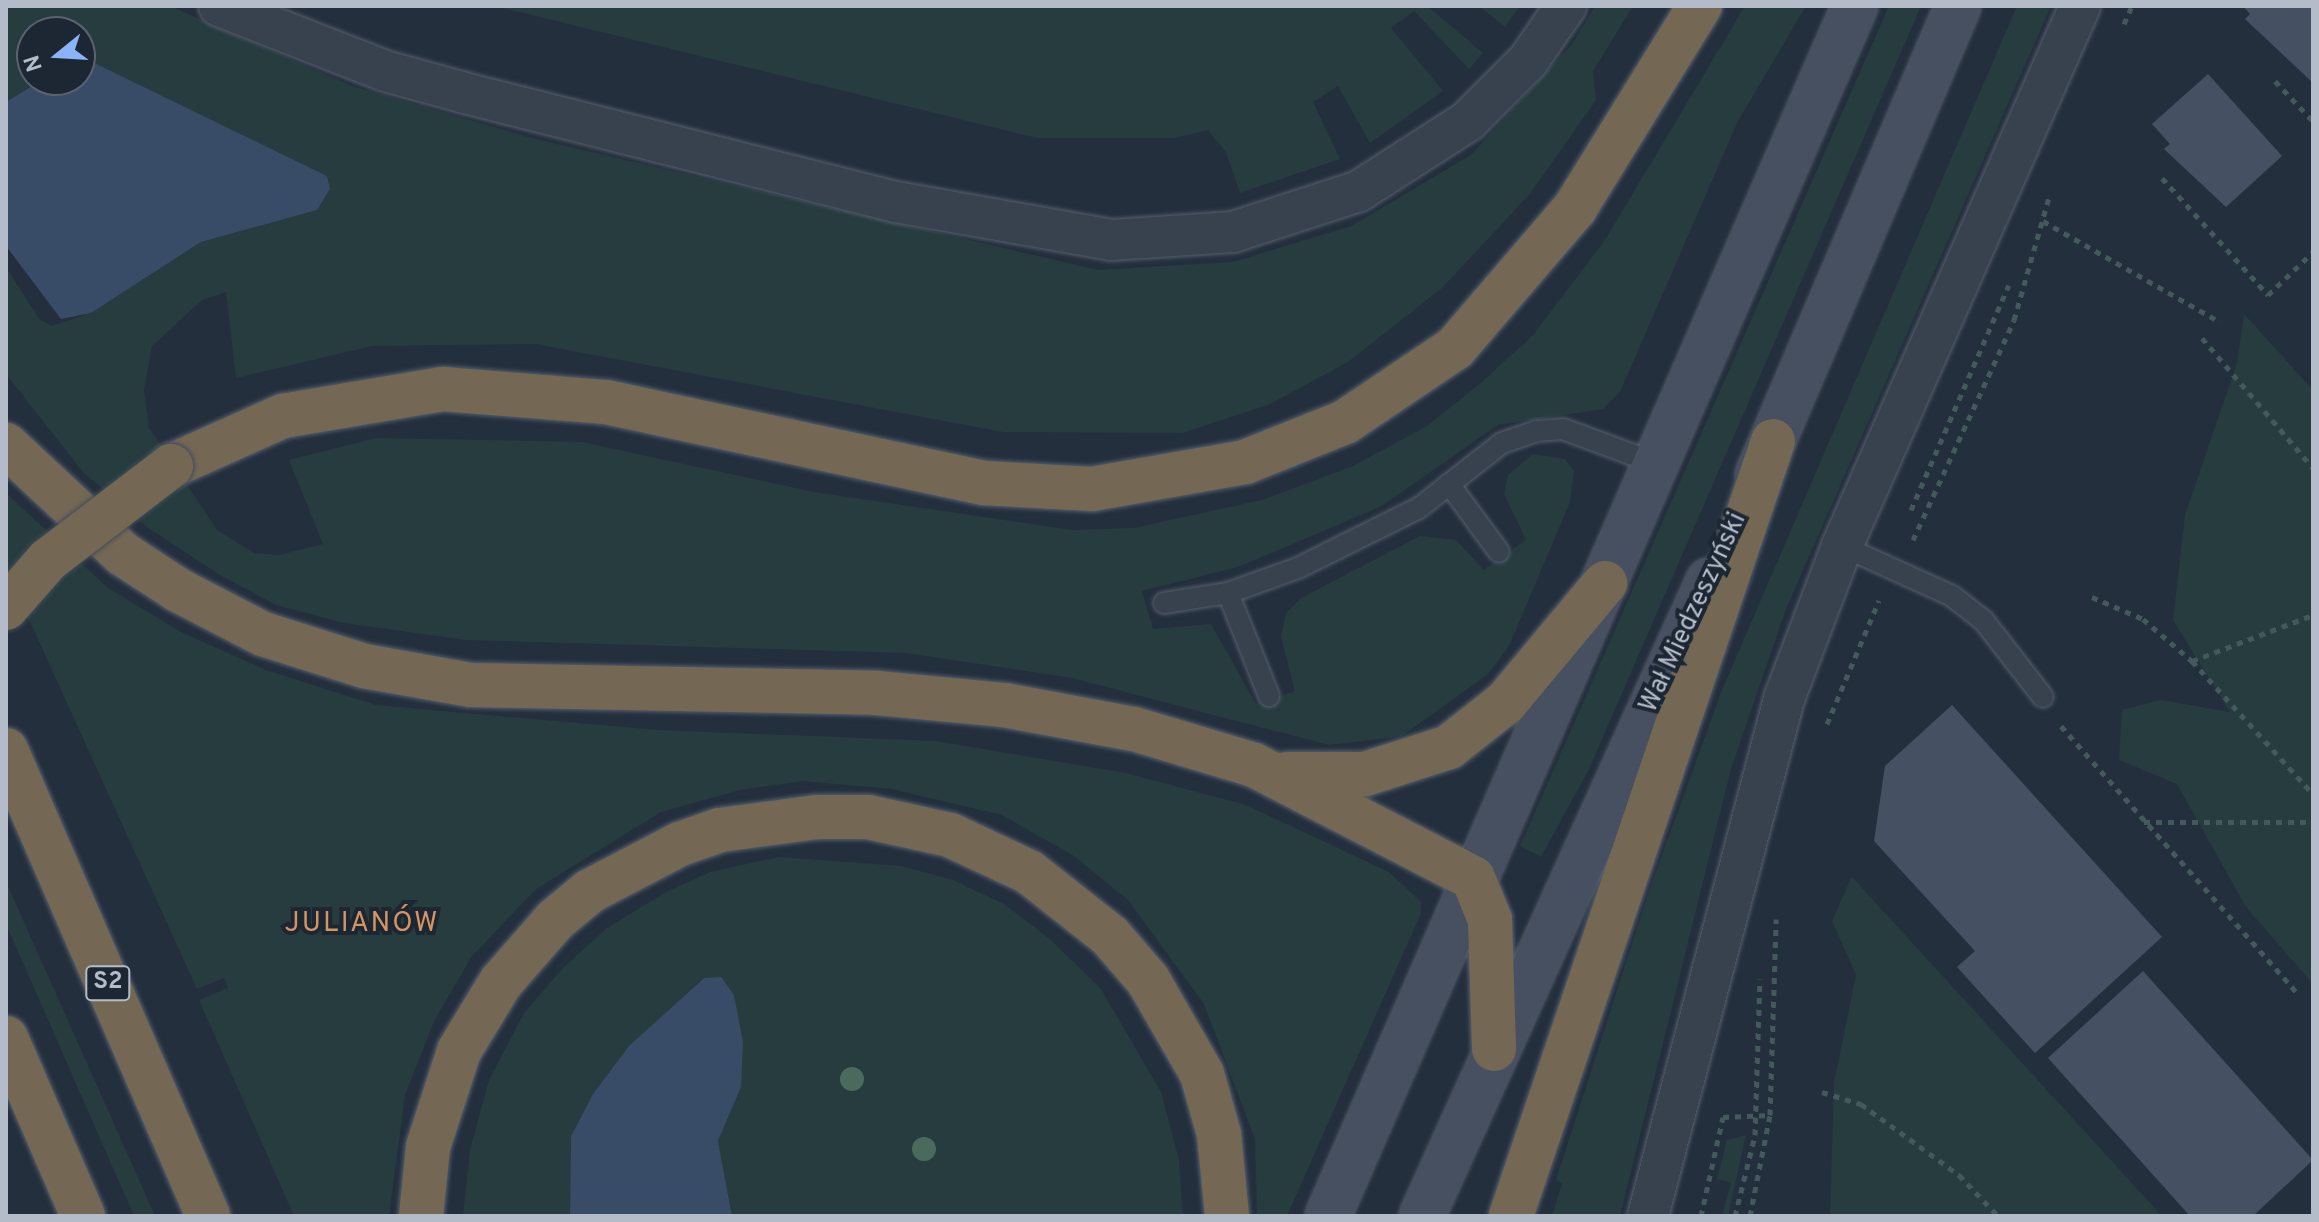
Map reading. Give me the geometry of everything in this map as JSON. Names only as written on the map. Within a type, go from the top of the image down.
[{"type":"highway","points":[[6,608],[48,560],[171,466],[283,416],[443,389],[606,402],[984,483],[1092,489],[1245,462],[1345,422],[1455,348],[1575,208],[1700,6]]},
{"type":"highway","points":[[1511,1216],[1773,441]]},
{"type":"highway","points":[[6,445],[123,554],[178,590],[263,634],[364,666],[471,685],[862,692],[1004,705],[1134,729],[1269,772],[1473,878],[1490,920],[1494,1049]]},
{"type":"highway","points":[[1269,772],[1365,774],[1449,747],[1506,702],[1605,583]]},
{"type":"highway","name":"S2","points":[[6,750],[208,1216]]},
{"type":"highway","points":[[421,1216],[428,1147],[459,1051],[501,982],[555,920],[590,891],[680,844],[720,830],[817,817],[868,817],[950,835],[1029,872],[1110,936],[1148,980],[1202,1074],[1219,1134],[1227,1216]]},
{"type":"highway","points":[[6,1038],[83,1216]]},
{"type":"main road","points":[[1328,1216],[1855,6]]},
{"type":"main road","name":"Wał Miedzeszyński","points":[[1422,1216],[1494,1049],[1773,441],[1958,6]]},
{"type":"street","points":[[219,6],[385,71],[465,93],[896,202],[1125,240],[1233,232],[1359,191],[1475,115],[1528,61],[1566,6]]},
{"type":"street","points":[[1648,1216],[1755,796],[1842,546],[2080,6]]},
{"type":"lane","points":[[1164,603],[1228,593],[1298,568],[1419,508],[1502,443],[1536,431],[1563,429],[1655,463]]},
{"type":"lane","points":[[1449,484],[1499,552]]},
{"type":"lane","points":[[1842,546],[1952,596],[1984,621],[2043,697]]},
{"type":"lane","points":[[1228,593],[1269,696]]},
{"type":"path","points":[[2275,81],[2313,121]]},
{"type":"path","points":[[2162,178],[2268,295],[2313,252]]},
{"type":"path","points":[[2043,221],[2220,322]]},
{"type":"path","points":[[2202,338],[2313,468]]},
{"type":"path","points":[[2092,597],[2143,619],[2192,661],[2313,794]]},
{"type":"path","points":[[2192,661],[2313,615]]},
{"type":"path","points":[[2043,697],[2072,742],[2296,992]]},
{"type":"path","points":[[2144,822],[2313,822]]},
{"type":"path","points":[[1822,1092],[1861,1104],[1959,1175],[1998,1216]]},
{"type":"path","points":[[1701,1216],[1723,1117],[1770,1115]]},
{"type":"green space","points":[[6,6],[170,6],[352,86],[536,139],[1098,270],[1233,262],[1351,226],[1471,155],[1572,44],[1595,6],[1633,6],[1593,71],[1596,100],[1529,195],[1442,288],[1348,362],[1268,405],[1182,433],[1003,432],[535,344],[372,346],[236,378],[226,292],[202,300],[152,346],[144,390],[149,428],[217,530],[254,553],[279,555],[323,544],[289,460],[376,438],[582,442],[814,492],[1072,530],[1134,528],[1262,500],[1353,466],[1427,426],[1482,382],[1533,335],[1605,240],[1745,6],[1806,6],[1738,121],[1620,392],[1603,409],[1498,425],[1380,507],[1238,567],[1142,591],[1153,629],[1211,624],[1256,704],[1295,691],[1281,637],[1286,613],[1301,598],[1420,536],[1456,540],[1484,570],[1526,540],[1504,494],[1508,475],[1533,454],[1565,459],[1574,471],[1570,502],[1509,646],[1488,674],[1402,736],[1329,745],[1072,678],[906,653],[466,640],[344,623],[276,605],[220,575],[147,527],[83,472],[6,374],[6,267],[40,320],[52,326],[91,313],[201,242],[317,210],[330,189],[327,176],[96,64],[96,16],[16,16],[16,96],[6,102]]},
{"type":"green space","points":[[495,6],[1427,6],[1483,53],[1469,69],[1414,11],[1391,28],[1443,91],[1370,143],[1338,86],[1313,102],[1340,159],[1240,193],[1226,152],[1208,130],[1174,138],[1037,138]]},
{"type":"green space","points":[[1479,6],[1520,6],[1505,27]]},
{"type":"green space","points":[[1889,6],[1921,6],[1589,769],[1541,857],[1520,846]]},
{"type":"green space","points":[[2017,6],[2051,6],[1786,609],[1731,769],[1620,1216],[1552,1216],[1562,1183],[1556,1180],[1649,891],[1722,690]]},
{"type":"green space","points":[[2244,314],[2313,390],[2313,984],[2246,907],[2177,784],[2119,760],[2122,710],[2161,700],[2230,712],[2173,620],[2185,515],[2237,363]]},
{"type":"green space","points":[[6,493],[108,588],[181,632],[266,670],[376,705],[658,730],[936,741],[1126,773],[1246,805],[1389,872],[1421,902],[1421,913],[1287,1216],[1257,1216],[1255,1139],[1204,1004],[1128,900],[1074,856],[1002,815],[892,789],[803,781],[740,790],[661,812],[536,889],[472,956],[435,1019],[405,1095],[389,1216],[294,1216],[199,1000],[228,988],[224,978],[197,989],[6,569]]},
{"type":"green space","points":[[779,857],[901,866],[953,880],[1004,904],[1050,939],[1101,989],[1161,1092],[1179,1160],[1183,1216],[732,1216],[718,1141],[741,1087],[703,978],[630,1046],[593,1094],[571,1136],[570,1216],[463,1216],[470,1150],[489,1080],[524,1013],[565,966],[607,928],[668,891],[710,872]]},
{"type":"green space","points":[[1852,876],[2162,1216],[1830,1216],[1834,1083],[1856,975],[1832,921]]},
{"type":"green space","points":[[6,882],[155,1216],[134,1216],[6,924]]},
{"type":"green space","points":[[1746,1135],[1728,1216],[1722,1216],[1731,1183],[1717,1179],[1727,1140]]},
{"type":"water","points":[[96,64],[327,176],[330,189],[317,210],[201,242],[91,313],[61,319],[6,246],[6,102],[16,96],[96,96]]},
{"type":"water","points":[[721,977],[734,995],[743,1042],[741,1087],[718,1141],[732,1216],[570,1216],[571,1136],[593,1094],[629,1046],[704,978]]},
{"type":"building","points":[[2243,6],[2313,6],[2313,83],[2245,19],[2250,14]]},
{"type":"building","points":[[2208,74],[2282,156],[2226,207],[2164,149],[2170,144],[2152,124]]},
{"type":"building","points":[[1952,705],[2162,937],[2035,1053],[1957,967],[1975,951],[1874,841],[1885,766]]},
{"type":"building","points":[[2143,971],[2313,1160],[2253,1216],[2190,1216],[2048,1058]]},
{"type":"district","name":"JULIANÓW","points":[[362,924]]}]
